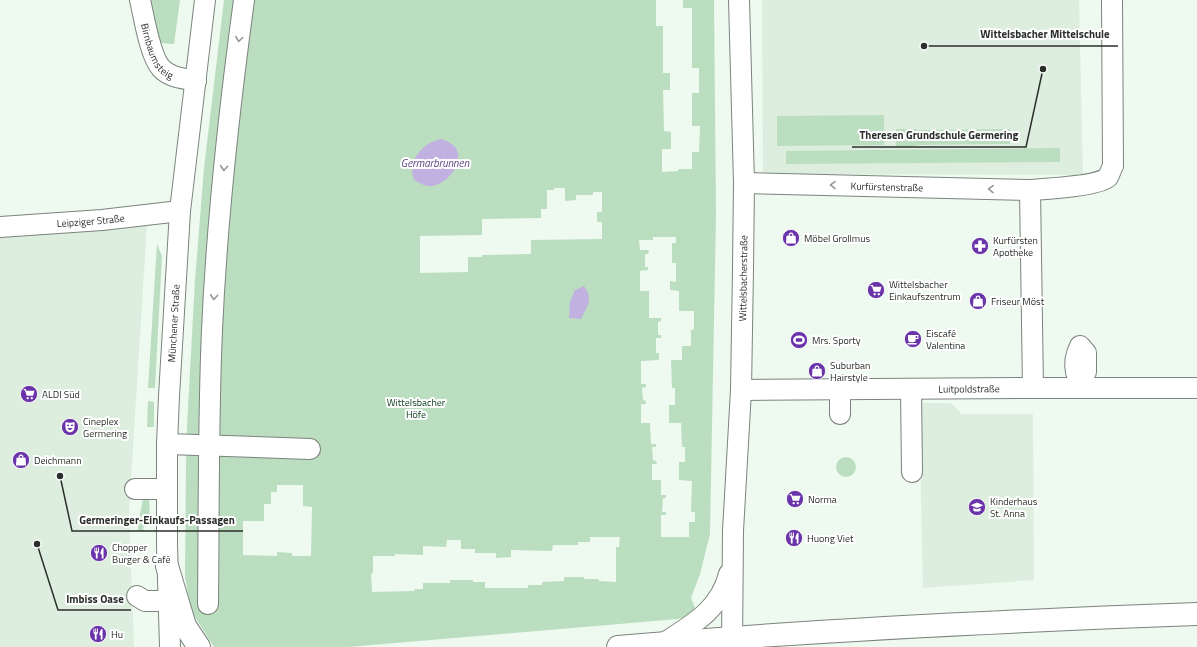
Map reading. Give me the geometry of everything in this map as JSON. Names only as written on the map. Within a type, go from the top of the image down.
[{"type":"main road","points":[[167,566],[185,626],[199,647]]},
{"type":"main road","points":[[618,647],[664,643],[732,642],[1061,619],[1197,614]]},
{"type":"street","name":"Birnbaumsteig","points":[[140,0],[154,57],[161,69],[173,76],[196,81]]},
{"type":"street","name":"Münchener Straße","points":[[170,647],[167,566],[167,444],[180,211],[205,0]]},
{"type":"street","points":[[208,604],[209,445],[212,330],[222,185],[244,0]]},
{"type":"street","name":"Wittelsbacherstraße","points":[[732,642],[733,531],[741,390],[744,183],[739,0]]},
{"type":"street","name":"Kurfürstenstraße","points":[[744,183],[1030,190],[1078,186],[1103,181],[1108,177],[1113,166],[1112,0]]},
{"type":"street","points":[[1030,190],[1033,388]]},
{"type":"street","name":"Leipziger Straße","points":[[0,227],[102,220],[180,211]]},
{"type":"street","name":"Luitpoldstraße","points":[[741,390],[840,388],[1033,388],[1080,384],[1197,388]]},
{"type":"street","points":[[840,388],[840,414]]},
{"type":"street","points":[[906,389],[907,467]]},
{"type":"street","points":[[167,444],[310,449]]},
{"type":"street","points":[[135,489],[167,489]]},
{"type":"street","name":"Wittelsbacherstraße","points":[[664,643],[699,619],[717,601],[726,586],[733,556]]},
{"type":"street","points":[[137,596],[145,601],[168,601]]},
{"type":"shaded area","points":[[762,0],[1079,0],[1083,175],[763,174]]},
{"type":"shaded area","points":[[147,224],[129,512],[134,647],[0,647],[0,234]]},
{"type":"shaded area","name":"Kinderhaus St. Anna","points":[[919,403],[951,403],[962,414],[1033,414],[1034,580],[923,588]]},
{"type":"green space","points":[[147,0],[180,0],[174,44],[159,43]]},
{"type":"green space","name":"Wittelsbacher Höfe","points":[[224,0],[656,0],[656,26],[663,26],[663,73],[670,73],[670,90],[663,90],[664,131],[671,132],[671,149],[662,149],[662,172],[678,171],[678,169],[692,169],[692,152],[699,152],[700,126],[692,126],[692,93],[699,93],[699,68],[692,68],[692,8],[683,8],[683,0],[714,0],[716,214],[710,534],[700,574],[691,598],[697,613],[678,619],[348,647],[214,647],[191,611],[185,576],[187,426],[195,280],[204,168]],"holes":[[[554,188],[565,188],[565,201],[576,200],[576,195],[593,195],[593,192],[602,192],[602,212],[597,212],[597,222],[602,222],[602,239],[531,240],[531,254],[482,255],[482,257],[468,257],[468,272],[420,273],[420,236],[482,235],[482,219],[541,218],[541,209],[547,209],[547,190],[554,190]],[[653,237],[676,237],[676,243],[672,243],[672,263],[676,263],[676,282],[670,281],[670,290],[679,291],[679,311],[694,311],[694,329],[691,330],[691,346],[682,346],[682,360],[671,360],[672,388],[675,388],[675,405],[669,405],[669,423],[681,423],[682,447],[685,447],[685,462],[679,462],[679,480],[692,481],[691,512],[695,512],[695,522],[689,522],[689,537],[661,537],[661,515],[666,515],[666,512],[662,512],[663,498],[666,498],[666,495],[661,495],[661,480],[652,480],[652,464],[657,464],[656,461],[653,460],[652,447],[656,447],[656,444],[651,444],[650,423],[641,423],[641,404],[646,404],[646,401],[643,400],[642,388],[646,387],[646,384],[641,384],[641,361],[659,360],[659,353],[656,353],[656,338],[661,338],[661,335],[658,335],[658,322],[661,321],[661,318],[649,318],[649,291],[640,291],[640,271],[648,270],[648,267],[645,267],[645,254],[648,254],[649,250],[640,250],[639,240],[653,240]],[[277,485],[303,485],[303,506],[312,507],[311,556],[292,556],[292,553],[277,552],[277,556],[243,555],[243,521],[264,521],[264,504],[271,504],[271,492],[277,492]],[[590,537],[620,537],[619,547],[616,547],[616,582],[599,581],[598,579],[584,579],[584,577],[564,577],[564,581],[542,582],[542,585],[528,585],[528,588],[485,588],[485,582],[473,582],[473,580],[450,580],[450,583],[423,583],[423,589],[415,589],[414,591],[372,592],[371,574],[373,573],[373,556],[395,556],[395,554],[423,555],[423,546],[446,547],[447,540],[461,540],[461,549],[475,549],[475,553],[496,553],[496,558],[511,557],[511,550],[552,551],[553,545],[578,545],[578,542],[590,542]]]},
{"type":"green space","points":[[884,115],[884,145],[777,146],[777,116]]},
{"type":"green space","points":[[896,129],[1010,129],[1010,144],[917,145],[896,147]]},
{"type":"green space","points":[[1060,148],[1060,162],[786,164],[786,151]]},
{"type":"green space","points":[[157,244],[162,256],[155,388],[148,388]]},
{"type":"green space","points":[[148,401],[154,402],[154,427],[147,427]]},
{"type":"green space","points":[[846,457],[853,460],[856,467],[853,474],[846,477],[839,474],[836,467],[839,460]]},
{"type":"green space","points":[[149,498],[150,517],[143,528],[144,531],[138,531],[143,499]]},
{"type":"water","name":"Germarbrunnen","points":[[442,139],[452,144],[457,150],[458,159],[454,170],[447,179],[437,185],[425,185],[414,180],[412,170],[418,154],[426,145]]},
{"type":"water","points":[[584,286],[589,295],[585,311],[581,319],[569,318],[570,302],[575,290]]},
{"type":"place","name":"Wittelsbacher Mittelschule","points":[[924,46]]},
{"type":"place","name":"Theresen Grundschule Germering","points":[[1043,69]]},
{"type":"place","name":"Möbel Grollmus","points":[[791,238]]},
{"type":"place","name":"Kurfürsten Apotheke","points":[[980,246]]},
{"type":"place","name":"Wittelsbacher Einkaufszentrum","points":[[876,290]]},
{"type":"place","name":"Friseur Möst","points":[[978,301]]},
{"type":"place","name":"Eiscafé Valentina","points":[[913,339]]},
{"type":"place","name":"Mrs. Sporty","points":[[799,340]]},
{"type":"place","name":"Suburban Hairstyle","points":[[817,371]]},
{"type":"place","name":"ALDI Süd","points":[[29,394]]},
{"type":"place","name":"Cineplex Germering","points":[[70,427]]},
{"type":"place","name":"Deichmann","points":[[21,460]]},
{"type":"place","name":"Germeringer-Einkaufs-Passagen","points":[[60,476]]},
{"type":"place","name":"Norma","points":[[795,499]]},
{"type":"place","name":"Kinderhaus St. Anna","points":[[977,507]]},
{"type":"place","name":"Huong Viet","points":[[794,538]]},
{"type":"place","name":"Imbiss Oase","points":[[37,544]]},
{"type":"place","name":"Chopper Burger & Café","points":[[99,553]]},
{"type":"place","name":"Hu","points":[[98,634]]}]
